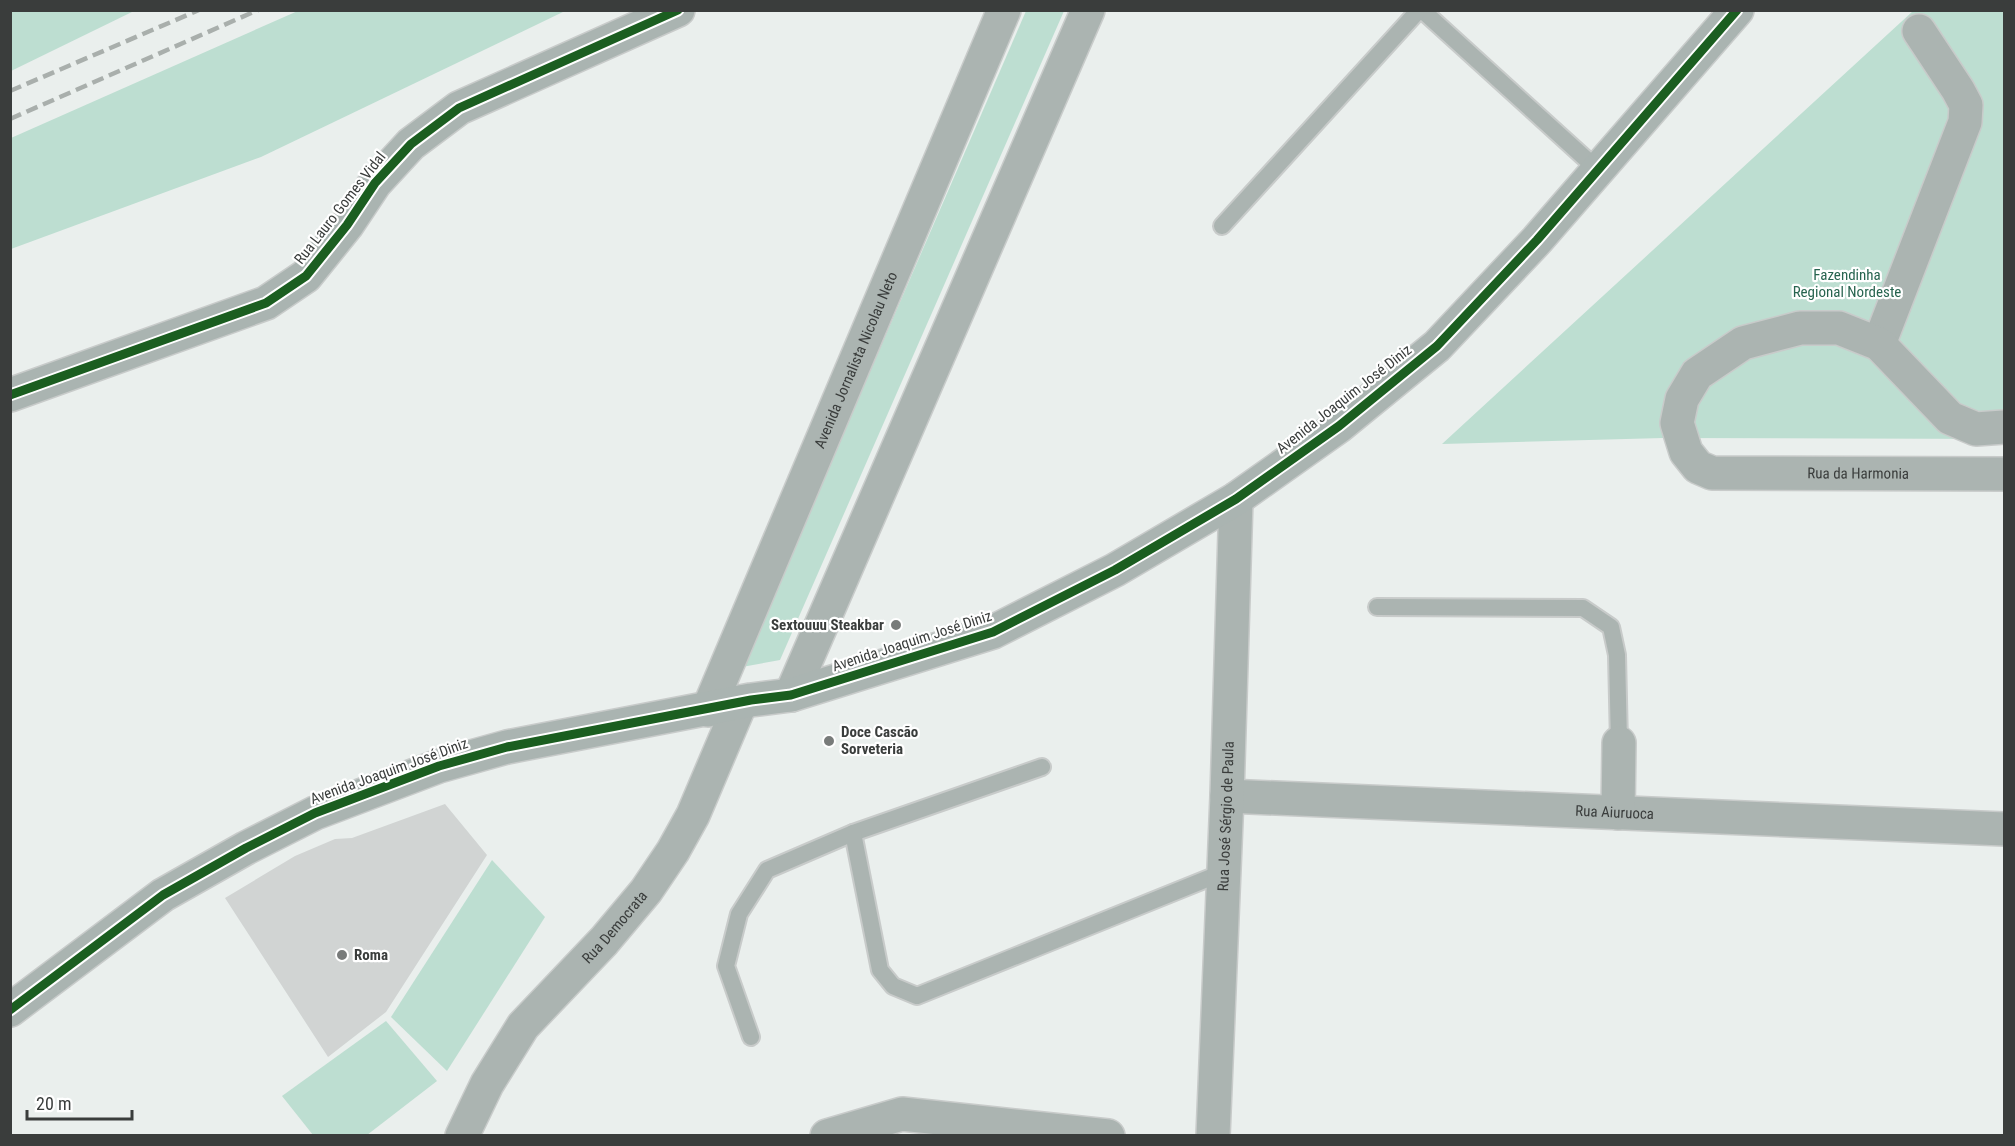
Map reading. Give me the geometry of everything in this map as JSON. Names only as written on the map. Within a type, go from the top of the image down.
[{"type":"street","name":"Rua Lauro Gomes Vidal","points":[[10,394],[266,303],[306,276],[347,225],[375,183],[411,144],[459,108],[678,10]]},
{"type":"street","name":"Avenida Jornalista Nicolau Neto","points":[[708,710],[1004,10]]},
{"type":"street","points":[[791,695],[1088,10]]},
{"type":"street","name":"Avenida Joaquim José Diniz","points":[[10,1010],[164,895],[246,848],[315,813],[439,766],[507,747],[741,702],[791,695],[993,632],[1115,570],[1236,499],[1339,426],[1437,346],[1538,240],[1737,10]]},
{"type":"street","points":[[1919,31],[1966,105],[1965,122],[1878,344],[1950,418],[1976,429],[2004,427]]},
{"type":"street","name":"Rua da Harmonia","points":[[1878,344],[1839,328],[1800,328],[1743,343],[1697,374],[1682,399],[1677,423],[1686,452],[1698,467],[1712,473],[2004,474]]},
{"type":"street","name":"Rua José Sérgio de Paula","points":[[1213,1136],[1236,499]]},
{"type":"street","name":"Rua Democrata","points":[[462,1136],[487,1084],[524,1026],[604,941],[646,891],[673,851],[693,815],[741,702]]},
{"type":"street","points":[[1618,813],[1619,743]]},
{"type":"street","name":"Rua Aiuruoca","points":[[1227,796],[2004,830]]},
{"type":"street","points":[[844,1133],[902,1114],[1108,1136]]},
{"type":"lane","points":[[1222,226],[1421,10],[1598,170]]},
{"type":"lane","points":[[1377,606],[1583,608],[1611,627],[1617,655],[1619,743]]},
{"type":"lane","points":[[751,1036],[726,966],[739,914],[767,870],[853,833],[1042,767]]},
{"type":"lane","points":[[853,833],[880,970],[893,986],[916,996],[1224,872]]},
{"type":"green space","points":[[11,10],[134,10],[134,11],[11,71]]},
{"type":"green space","points":[[300,10],[565,11],[261,157],[11,249],[11,138]]},
{"type":"green space","points":[[1026,11],[1064,11],[780,660],[742,667]]},
{"type":"green space","name":"Fazendinha Regional Nordeste","points":[[1913,11],[2004,11],[2004,439],[1663,438],[1442,444]]},
{"type":"green space","points":[[492,860],[545,917],[447,1071],[391,1017]]},
{"type":"green space","points":[[386,1021],[437,1081],[367,1135],[313,1135],[282,1096]]},
{"type":"building","name":"Roma","points":[[445,804],[487,855],[386,1012],[328,1057],[225,898],[295,856],[335,839],[352,838]]},
{"type":"railway","points":[[10,91],[199,10]]},
{"type":"railway","points":[[10,119],[258,10]]},
{"type":"cycle path","points":[[10,395],[266,303],[306,276],[347,225],[375,183],[411,144],[459,108],[678,10]]},
{"type":"cycle path","points":[[10,1010],[163,895],[246,848],[315,813],[439,766],[507,747],[751,700],[791,695],[993,632],[1115,570],[1236,499],[1339,426],[1437,346],[1537,240],[1737,10]]},
{"type":"place","name":"Sextouuu Steakbar","points":[[896,625]]},
{"type":"place","name":"Doce Cascão Sorveteria","points":[[829,741]]},
{"type":"place","name":"Roma","points":[[342,955]]}]
